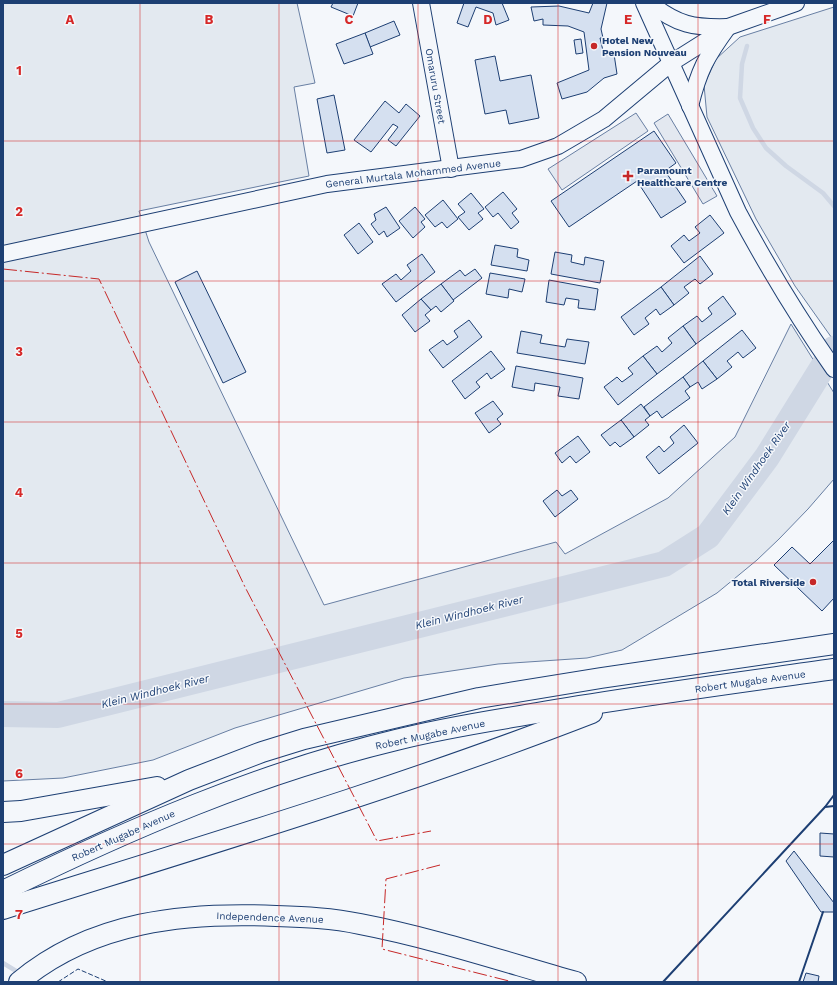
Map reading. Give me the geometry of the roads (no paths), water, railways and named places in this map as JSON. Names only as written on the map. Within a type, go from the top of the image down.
[{"type":"main road","points":[[4,864],[189,780],[262,752],[347,728],[443,706],[601,678],[834,644]]},
{"type":"main road","name":"Robert Mugabe Avenue","points":[[3,891],[107,842],[180,810],[234,789],[395,740],[482,723],[631,698],[834,669]]},
{"type":"main road","points":[[3,909],[301,816],[513,744],[631,698]]},
{"type":"main road","points":[[3,812],[21,811],[98,798],[189,780]]},
{"type":"main road","name":"Independence Avenue","points":[[18,982],[49,960],[73,948],[121,928],[182,917],[246,914],[301,916],[360,924],[410,936],[576,982]]},
{"type":"street","name":"Omaruru Street","points":[[421,3],[451,169]]},
{"type":"street","points":[[644,3],[738,212],[805,328],[834,369]]},
{"type":"street","points":[[650,3],[666,15],[680,22],[704,28],[728,27],[796,3]]},
{"type":"street","name":"General Murtala Mohammed Avenue","points":[[3,254],[327,184],[521,160],[558,146],[604,119],[671,63],[728,27]]},
{"type":"street","points":[[690,106],[699,72],[705,60],[728,27]]},
{"type":"waterway","points":[[747,46],[742,64],[740,98],[753,128],[766,148],[786,166],[823,193],[834,206]]},
{"type":"waterway","name":"Klein Windhoek River","points":[[3,714],[58,715],[664,564],[708,536],[767,457],[834,349]]},
{"type":"waterway","points":[[3,963],[21,974]]},
{"type":"place","name":"Hotel New Pension Nouveau","points":[[594,46]]},
{"type":"place","name":"Paramount Healthcare Centre","points":[[628,176]]},
{"type":"place","name":"Total Riverside","points":[[813,582]]}]
